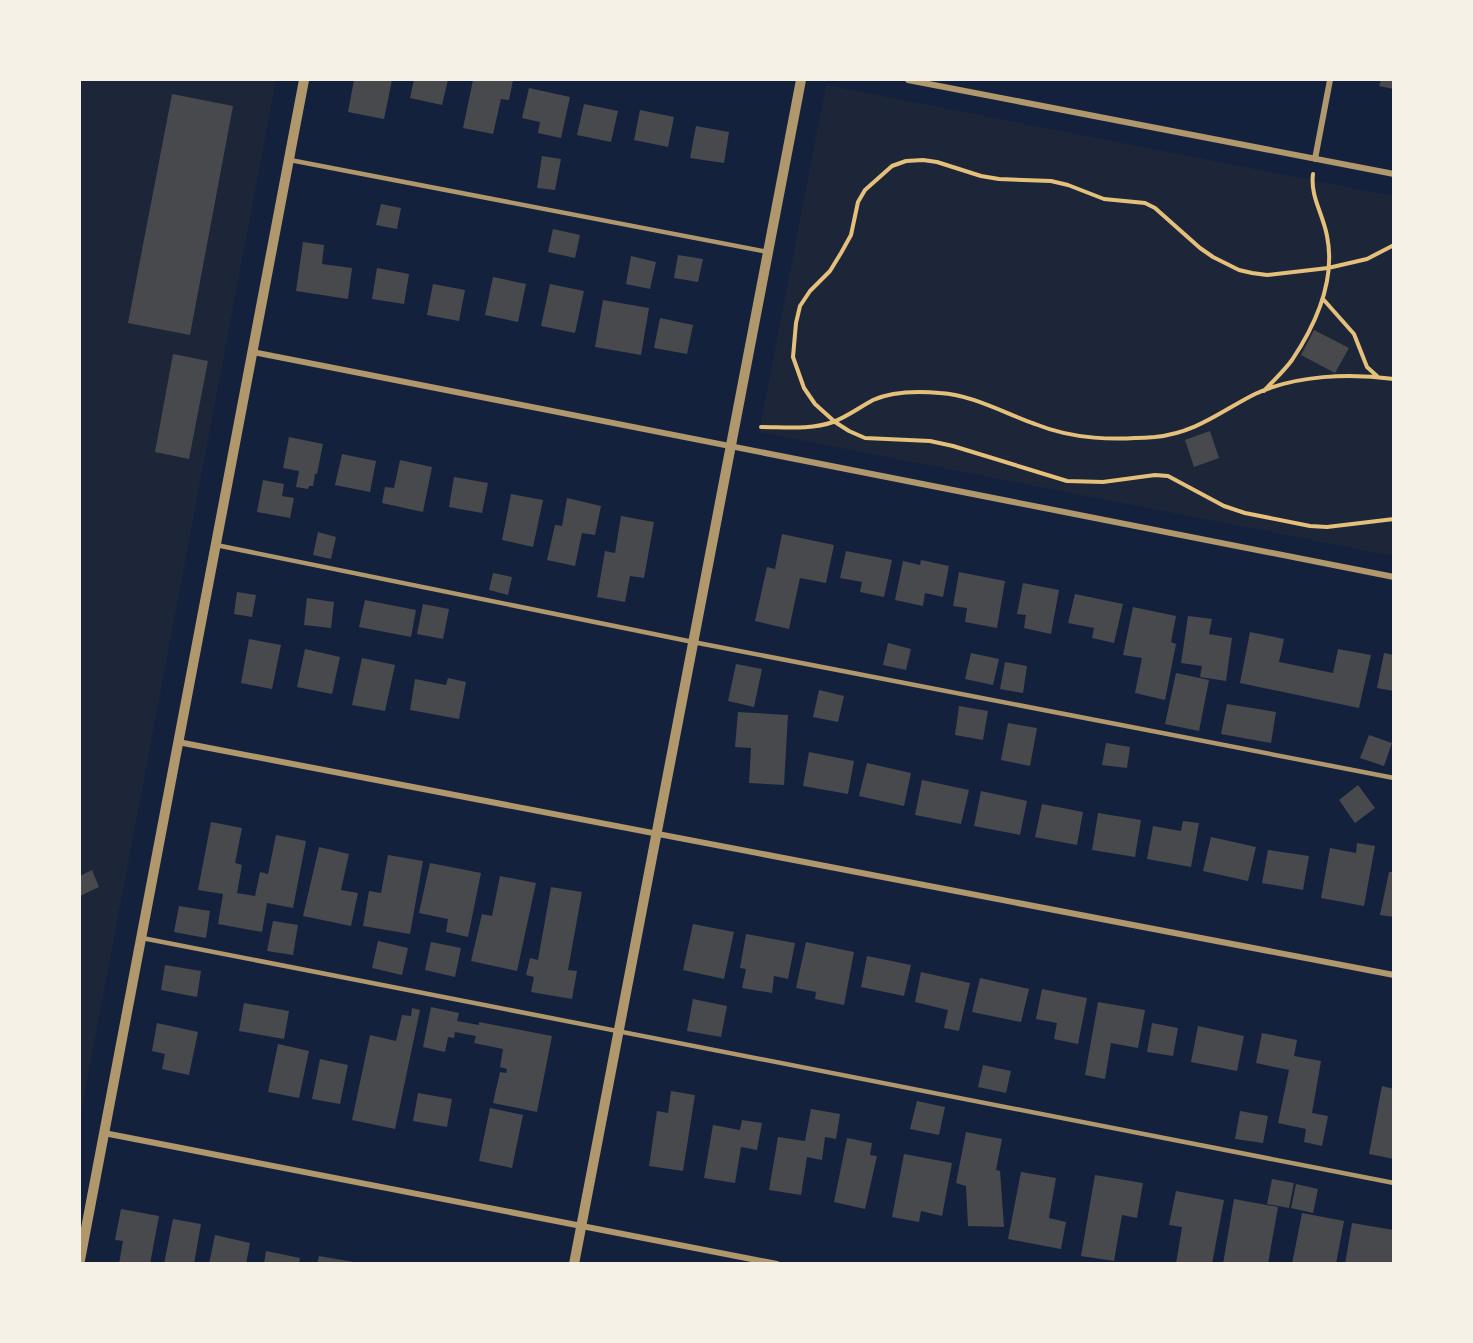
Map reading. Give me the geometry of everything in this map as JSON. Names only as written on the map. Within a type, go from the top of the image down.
[{"type":"street","points":[[80,1260],[304,80]]},
{"type":"street","points":[[574,1263],[801,80]]},
{"type":"street","points":[[908,80],[1394,174]]},
{"type":"street","points":[[1315,159],[1330,80]]},
{"type":"street","points":[[253,352],[1394,577]]},
{"type":"street","points":[[178,742],[1394,975]]},
{"type":"street","points":[[104,1133],[777,1263]]},
{"type":"lane","points":[[289,160],[768,252]]},
{"type":"lane","points":[[216,545],[693,642],[1394,778]]},
{"type":"lane","points":[[141,938],[1394,1184]]},
{"type":"path","points":[[1264,391],[1291,361],[1323,299],[1328,268],[1327,234],[1311,184],[1315,159]]},
{"type":"path","points":[[1394,245],[1366,259],[1328,268],[1267,275],[1252,273],[1239,270],[1200,248],[1155,208],[1145,203],[1104,198],[1051,181],[999,179],[981,176],[937,162],[906,161],[892,166],[865,190],[858,202],[851,235],[841,253],[830,271],[810,291],[800,306],[793,357],[804,388],[815,404],[835,422],[866,438],[918,440],[954,446],[1067,481],[1103,482],[1155,475],[1168,476],[1224,506],[1275,520],[1327,526],[1394,519]]},
{"type":"path","points":[[1323,299],[1354,334],[1367,367],[1379,377]]},
{"type":"path","points":[[761,427],[817,427],[835,422],[875,399],[888,395],[935,393],[984,403],[1033,424],[1067,435],[1084,438],[1157,436],[1208,422],[1264,391],[1307,380],[1340,377],[1394,379]]},
{"type":"shaded area","points":[[80,80],[276,80],[80,1118]]},
{"type":"shaded area","points":[[826,85],[1393,196],[1393,556],[759,432]]},
{"type":"building","points":[[354,80],[392,80],[384,119],[348,112]]},
{"type":"building","points":[[414,80],[448,80],[442,105],[410,98]]},
{"type":"building","points":[[473,80],[513,80],[509,100],[501,99],[493,134],[463,128]]},
{"type":"building","points":[[1381,80],[1394,80],[1394,89],[1379,86]]},
{"type":"building","points":[[529,88],[570,97],[561,138],[538,133],[540,122],[522,118]]},
{"type":"building","points":[[172,94],[233,106],[190,335],[128,323]]},
{"type":"building","points":[[584,104],[618,111],[611,142],[577,135]]},
{"type":"building","points":[[640,110],[674,117],[668,147],[634,140]]},
{"type":"building","points":[[696,126],[729,132],[724,163],[690,158]]},
{"type":"building","points":[[542,156],[561,159],[555,190],[537,188]]},
{"type":"building","points":[[381,204],[401,208],[397,229],[376,225]]},
{"type":"building","points":[[553,229],[580,235],[575,258],[548,252]]},
{"type":"building","points":[[303,242],[324,245],[322,264],[352,268],[348,299],[296,291]]},
{"type":"building","points":[[678,255],[703,259],[698,282],[674,278]]},
{"type":"building","points":[[631,256],[656,262],[650,289],[626,284]]},
{"type":"building","points":[[377,268],[409,274],[404,304],[372,299]]},
{"type":"building","points":[[493,277],[526,284],[518,322],[485,315]]},
{"type":"building","points":[[433,284],[465,290],[459,321],[427,315]]},
{"type":"building","points":[[550,284],[584,291],[575,333],[541,326]]},
{"type":"building","points":[[603,300],[649,308],[641,355],[595,347]]},
{"type":"building","points":[[660,318],[693,325],[687,354],[654,348]]},
{"type":"building","points":[[1314,330],[1349,348],[1335,373],[1301,355]]},
{"type":"building","points":[[173,354],[208,361],[189,459],[155,452]]},
{"type":"building","points":[[1210,431],[1219,458],[1194,467],[1185,440]]},
{"type":"building","points":[[289,437],[323,444],[313,486],[309,486],[308,489],[296,487],[299,471],[283,468]]},
{"type":"building","points":[[342,454],[376,461],[370,492],[335,485]]},
{"type":"building","points":[[400,460],[432,467],[423,512],[382,503],[385,487],[394,488]]},
{"type":"building","points":[[454,477],[488,483],[482,513],[449,507]]},
{"type":"building","points":[[263,480],[284,484],[282,496],[294,498],[290,518],[257,512]]},
{"type":"building","points":[[511,494],[543,500],[533,547],[502,540]]},
{"type":"building","points":[[567,498],[601,506],[595,535],[582,533],[575,566],[547,560],[555,525],[562,526]]},
{"type":"building","points":[[621,516],[654,522],[644,578],[630,576],[625,602],[597,597],[605,551],[615,553]]},
{"type":"building","points":[[318,532],[336,537],[331,559],[313,555]]},
{"type":"building","points":[[782,534],[834,545],[826,583],[800,578],[789,629],[755,621],[767,567],[775,569]]},
{"type":"building","points":[[846,551],[892,560],[884,597],[860,592],[862,582],[840,578]]},
{"type":"building","points":[[921,560],[949,566],[943,597],[925,593],[923,606],[895,600],[903,561],[920,565]]},
{"type":"building","points":[[959,572],[1005,581],[997,628],[965,622],[967,608],[953,606]]},
{"type":"building","points":[[493,573],[512,577],[508,595],[489,590]]},
{"type":"building","points":[[1023,583],[1059,590],[1051,634],[1024,628],[1026,615],[1017,614]]},
{"type":"building","points":[[237,592],[256,595],[252,617],[234,614]]},
{"type":"building","points":[[1075,594],[1123,604],[1114,643],[1092,638],[1094,628],[1068,623]]},
{"type":"building","points":[[307,598],[334,602],[331,628],[304,625]]},
{"type":"building","points":[[365,600],[416,610],[411,637],[359,627]]},
{"type":"building","points":[[423,604],[449,609],[443,639],[417,634]]},
{"type":"building","points":[[1133,607],[1176,616],[1171,642],[1176,644],[1165,700],[1135,693],[1142,658],[1123,655]]},
{"type":"building","points":[[1188,616],[1212,619],[1209,634],[1232,638],[1226,681],[1200,677],[1202,666],[1181,663]]},
{"type":"building","points":[[1250,632],[1284,639],[1279,662],[1333,673],[1338,649],[1371,655],[1359,708],[1240,683]]},
{"type":"building","points":[[249,639],[281,645],[272,689],[241,683]]},
{"type":"building","points":[[888,643],[911,649],[906,670],[883,665]]},
{"type":"building","points":[[305,649],[340,657],[332,694],[297,687]]},
{"type":"building","points":[[971,653],[999,659],[993,685],[965,679]]},
{"type":"building","points":[[1384,653],[1394,655],[1394,691],[1377,688]]},
{"type":"building","points":[[362,658],[395,665],[385,711],[352,705]]},
{"type":"building","points":[[1005,662],[1027,666],[1023,693],[1000,689]]},
{"type":"building","points":[[736,664],[762,669],[754,707],[728,701]]},
{"type":"building","points":[[1176,673],[1209,680],[1199,731],[1165,724]]},
{"type":"building","points":[[448,678],[466,682],[459,719],[410,710],[415,679],[446,685]]},
{"type":"building","points":[[819,690],[844,696],[838,722],[813,717]]},
{"type":"building","points":[[1227,704],[1276,712],[1271,743],[1221,734]]},
{"type":"building","points":[[959,706],[988,711],[983,740],[955,735]]},
{"type":"building","points":[[738,712],[788,715],[784,785],[749,783],[751,748],[735,747]]},
{"type":"building","points":[[1008,723],[1037,728],[1030,766],[1001,760]]},
{"type":"building","points":[[1369,735],[1392,743],[1384,766],[1360,758]]},
{"type":"building","points":[[1106,743],[1130,747],[1127,768],[1102,765]]},
{"type":"building","points":[[809,752],[854,761],[848,794],[803,786]]},
{"type":"building","points":[[867,763],[911,773],[904,806],[859,796]]},
{"type":"building","points":[[922,780],[969,790],[961,824],[915,815]]},
{"type":"building","points":[[1358,785],[1375,808],[1355,823],[1339,800]]},
{"type":"building","points":[[981,791],[1027,801],[1020,835],[974,826]]},
{"type":"building","points":[[1042,804],[1083,812],[1077,845],[1035,837]]},
{"type":"building","points":[[1098,813],[1141,820],[1135,857],[1092,850]]},
{"type":"building","points":[[1183,821],[1199,823],[1191,867],[1147,859],[1153,826],[1181,831]]},
{"type":"building","points":[[211,822],[242,828],[235,863],[242,865],[237,893],[255,896],[260,872],[268,874],[276,835],[306,841],[293,908],[267,903],[262,932],[218,924],[223,894],[198,890]]},
{"type":"building","points":[[1211,837],[1256,847],[1248,881],[1203,871]]},
{"type":"building","points":[[1357,843],[1375,846],[1364,906],[1321,898],[1330,848],[1356,853]]},
{"type":"building","points":[[319,847],[349,854],[341,890],[358,893],[351,926],[303,916]]},
{"type":"building","points":[[1268,850],[1309,856],[1303,890],[1262,883]]},
{"type":"building","points":[[388,855],[423,861],[410,934],[363,926],[369,891],[381,893]]},
{"type":"building","points":[[430,863],[481,873],[468,937],[446,932],[448,919],[419,913]]},
{"type":"building","points":[[92,870],[99,887],[80,896],[80,876]]},
{"type":"building","points":[[1389,872],[1394,872],[1394,917],[1380,915]]},
{"type":"building","points":[[500,876],[536,883],[517,971],[471,961],[482,914],[492,916]]},
{"type":"building","points":[[551,887],[582,892],[568,970],[577,971],[572,999],[531,992],[534,977],[526,975],[530,958],[538,960]]},
{"type":"building","points":[[179,906],[210,911],[206,938],[174,932]]},
{"type":"building","points":[[273,921],[298,925],[293,955],[267,951]]},
{"type":"building","points":[[693,924],[734,932],[724,979],[683,970]]},
{"type":"building","points":[[746,934],[795,943],[788,979],[774,976],[772,993],[742,988],[746,969],[740,968]]},
{"type":"building","points":[[378,941],[408,948],[402,975],[372,968]]},
{"type":"building","points":[[431,942],[461,948],[455,977],[425,970]]},
{"type":"building","points":[[806,942],[854,952],[844,1005],[815,999],[816,992],[796,988]]},
{"type":"building","points":[[867,956],[911,965],[904,996],[861,987]]},
{"type":"building","points":[[165,965],[201,971],[197,997],[161,990]]},
{"type":"building","points":[[921,972],[970,983],[959,1031],[944,1028],[948,1010],[915,1002]]},
{"type":"building","points":[[980,978],[1029,989],[1021,1022],[972,1012]]},
{"type":"building","points":[[1042,989],[1087,998],[1078,1044],[1054,1039],[1057,1023],[1036,1019]]},
{"type":"building","points":[[693,999],[727,1006],[721,1037],[687,1031]]},
{"type":"building","points":[[1098,1002],[1145,1010],[1138,1048],[1111,1043],[1105,1079],[1085,1075]]},
{"type":"building","points":[[244,1003],[289,1011],[284,1039],[239,1031]]},
{"type":"building","points":[[431,1007],[459,1013],[457,1021],[479,1025],[479,1022],[552,1036],[537,1112],[493,1103],[500,1072],[506,1073],[507,1069],[500,1067],[503,1049],[474,1043],[476,1036],[455,1032],[454,1038],[448,1037],[445,1052],[423,1047]]},
{"type":"building","points":[[412,1008],[420,1010],[395,1129],[352,1120],[370,1035],[396,1041],[402,1015],[411,1016]]},
{"type":"building","points":[[157,1023],[198,1032],[189,1075],[162,1069],[165,1054],[152,1051]]},
{"type":"building","points":[[1152,1023],[1178,1028],[1173,1056],[1147,1052]]},
{"type":"building","points":[[1198,1026],[1244,1036],[1237,1071],[1191,1062]]},
{"type":"building","points":[[1262,1033],[1297,1040],[1294,1056],[1321,1061],[1312,1113],[1328,1116],[1322,1146],[1304,1142],[1306,1129],[1278,1123],[1289,1070],[1256,1063]]},
{"type":"building","points":[[278,1044],[309,1051],[299,1098],[268,1092]]},
{"type":"building","points":[[320,1059],[348,1065],[340,1104],[312,1099]]},
{"type":"building","points":[[983,1065],[1011,1071],[1006,1093],[978,1087]]},
{"type":"building","points":[[1382,1086],[1394,1089],[1394,1159],[1369,1154]]},
{"type":"building","points":[[671,1091],[695,1095],[683,1171],[649,1166],[657,1111],[668,1113]]},
{"type":"building","points":[[418,1093],[452,1099],[447,1127],[413,1121]]},
{"type":"building","points":[[917,1101],[945,1107],[939,1135],[910,1129]]},
{"type":"building","points":[[490,1108],[523,1115],[512,1168],[479,1161]]},
{"type":"building","points":[[811,1109],[840,1114],[836,1139],[825,1137],[822,1160],[807,1157],[801,1195],[769,1190],[778,1137],[805,1141]]},
{"type":"building","points":[[1240,1111],[1268,1116],[1263,1143],[1235,1139]]},
{"type":"building","points":[[742,1120],[762,1123],[757,1150],[741,1147],[735,1183],[704,1178],[713,1125],[740,1130]]},
{"type":"building","points":[[966,1132],[1002,1139],[996,1170],[1000,1171],[1004,1227],[968,1226],[966,1186],[956,1183]]},
{"type":"building","points":[[847,1138],[872,1143],[870,1155],[877,1156],[865,1209],[834,1202]]},
{"type":"building","points":[[904,1154],[952,1163],[942,1216],[921,1211],[919,1222],[892,1217]]},
{"type":"building","points":[[1021,1172],[1056,1178],[1049,1218],[1066,1222],[1061,1249],[1008,1239]]},
{"type":"building","points":[[1095,1175],[1143,1183],[1137,1218],[1122,1215],[1114,1261],[1081,1256]]},
{"type":"building","points":[[1272,1179],[1294,1183],[1289,1208],[1267,1204]]},
{"type":"building","points":[[1296,1184],[1318,1189],[1313,1213],[1291,1208]]},
{"type":"building","points":[[1176,1191],[1224,1200],[1212,1264],[1176,1264],[1182,1227],[1169,1225]]},
{"type":"building","points":[[1234,1199],[1278,1207],[1268,1264],[1223,1264]]},
{"type":"building","points":[[121,1209],[159,1216],[150,1264],[119,1264],[123,1241],[115,1240]]},
{"type":"building","points":[[1302,1213],[1344,1221],[1336,1264],[1292,1264]]},
{"type":"building","points":[[173,1219],[201,1224],[194,1264],[164,1264]]},
{"type":"building","points":[[1352,1223],[1394,1230],[1392,1264],[1345,1264]]},
{"type":"building","points":[[215,1235],[250,1243],[246,1264],[209,1264]]},
{"type":"building","points":[[266,1251],[300,1258],[299,1264],[264,1264]]},
{"type":"building","points":[[319,1256],[354,1262],[354,1264],[317,1264]]}]
